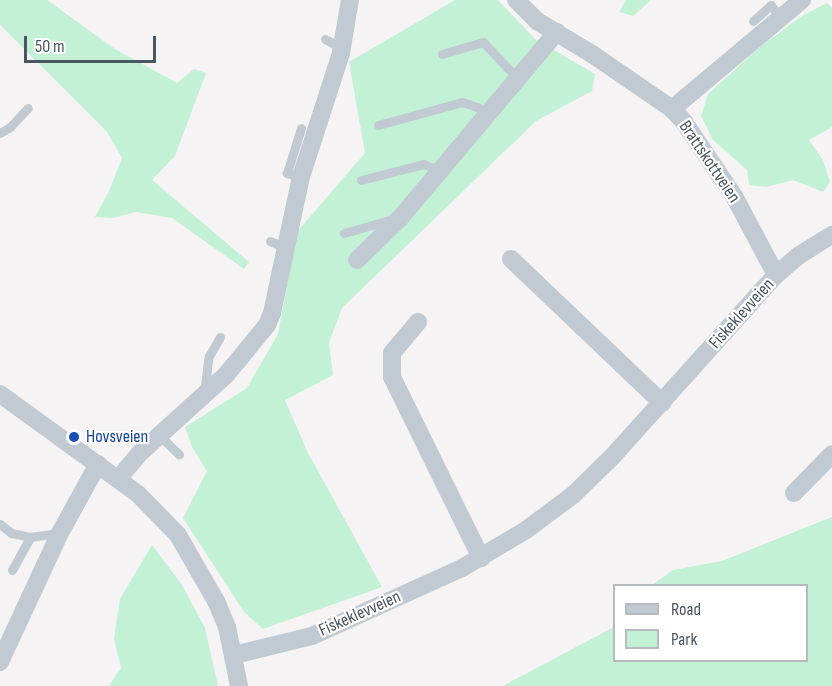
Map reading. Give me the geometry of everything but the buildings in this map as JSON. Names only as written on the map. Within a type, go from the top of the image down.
[{"type":"street","points":[[118,479],[159,435],[233,367],[267,325],[272,313],[277,244],[342,48],[350,0]]},
{"type":"street","name":"Brattskottveien","points":[[516,0],[537,21],[672,109],[684,122],[734,196],[776,275]]},
{"type":"street","points":[[672,109],[802,0]]},
{"type":"street","points":[[357,260],[401,217],[488,111],[557,32]]},
{"type":"street","name":"Fiskeklevveien","points":[[234,655],[312,636],[481,558],[526,530],[573,495],[662,403],[776,275],[798,256],[832,235]]},
{"type":"street","points":[[511,259],[662,403]]},
{"type":"street","points":[[418,322],[392,353],[392,377],[481,558]]},
{"type":"street","points":[[0,394],[138,494],[178,535],[216,601],[234,655],[239,686]]},
{"type":"street","points":[[794,493],[832,454]]},
{"type":"street","points":[[0,662],[60,533],[98,464]]},
{"type":"lane","points":[[753,21],[771,5],[780,18]]},
{"type":"lane","points":[[325,39],[342,48]]},
{"type":"lane","points":[[442,54],[483,42],[517,78]]},
{"type":"lane","points":[[378,125],[462,102],[488,111]]},
{"type":"lane","points":[[0,133],[10,127],[28,108]]},
{"type":"lane","points":[[301,128],[287,173],[301,177]]},
{"type":"lane","points":[[361,180],[424,164],[440,171]]},
{"type":"lane","points":[[344,234],[401,217]]},
{"type":"lane","points":[[204,396],[209,356],[220,337]]},
{"type":"lane","points":[[159,435],[179,454]]},
{"type":"lane","points":[[0,524],[10,533],[30,537],[60,533]]},
{"type":"lane","points":[[12,570],[30,537]]},
{"type":"green space","points":[[0,0],[47,0],[115,49],[177,83],[194,69],[206,73],[175,156],[152,180],[249,262],[244,269],[172,218],[136,212],[113,218],[95,217],[109,191],[122,158],[107,132],[0,25]]},
{"type":"green space","points":[[455,0],[498,0],[535,39],[595,74],[592,91],[536,121],[342,308],[329,343],[333,375],[285,400],[308,453],[382,587],[263,629],[244,612],[183,518],[207,471],[192,447],[185,427],[247,388],[278,334],[297,232],[365,153],[349,62]]},
{"type":"green space","points":[[626,0],[651,0],[633,16],[619,12]]},
{"type":"green space","points":[[827,3],[832,8],[832,127],[809,140],[823,160],[830,182],[823,192],[793,180],[766,187],[749,185],[747,170],[713,140],[701,116],[708,94],[761,46],[805,14]]},
{"type":"green space","points":[[832,517],[832,686],[503,686],[613,626],[613,662],[808,662],[808,584],[653,584],[673,570],[722,561]]},
{"type":"green space","points":[[152,545],[182,585],[205,628],[218,686],[109,686],[121,668],[114,639],[120,599]]},
{"type":"place","name":"Hovsveien","points":[[74,437]]}]
